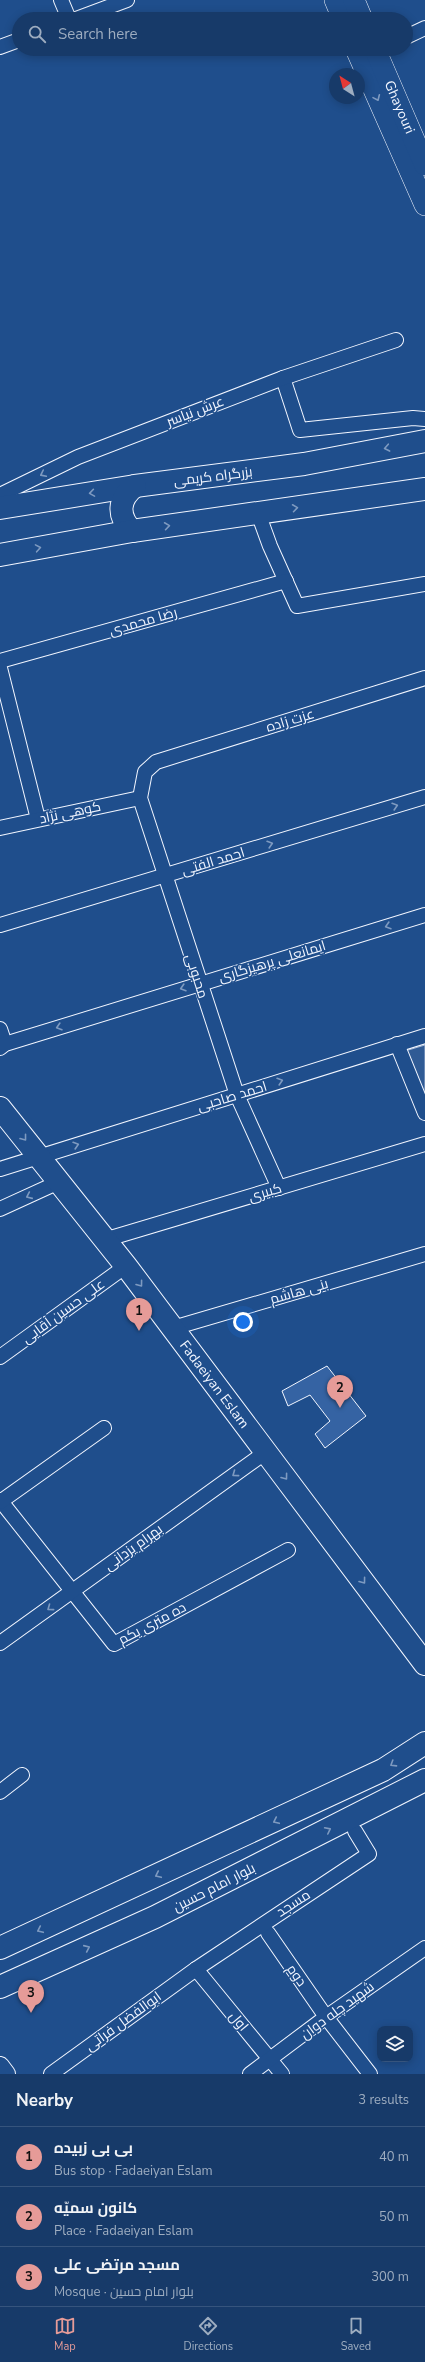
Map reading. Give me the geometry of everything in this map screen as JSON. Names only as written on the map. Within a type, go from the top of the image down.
[{"type":"main road","points":[[335,0],[340,12]]},
{"type":"main road","points":[[354,0],[359,12]]},
{"type":"main road","points":[[373,56],[425,205]]},
{"type":"main road","name":"Ghayouri","points":[[374,56],[424,161]]},
{"type":"main road","name":"بزرگراه کریمی","points":[[0,508],[135,486],[304,464],[425,441]]},
{"type":"main road","points":[[132,531],[126,525],[121,508],[123,499],[135,486]]},
{"type":"main road","points":[[0,554],[132,531],[420,490]]},
{"type":"main road","name":"Fadaeiyan Eslam","points":[[0,1108],[126,1266],[425,1664]]},
{"type":"main road","points":[[0,1948],[383,1770],[425,1743]]},
{"type":"main road","name":"بلوار امام حسین","points":[[0,1987],[155,1917],[425,1780]]},
{"type":"street","points":[[61,0],[66,12]]},
{"type":"street","points":[[95,12],[127,0]]},
{"type":"street","points":[[413,34],[425,28]]},
{"type":"street","points":[[0,47],[12,43]]},
{"type":"street","name":"عرش نیاسر","points":[[0,495],[78,457],[283,378],[396,340]]},
{"type":"street","points":[[283,378],[300,430],[413,418],[425,419]]},
{"type":"street","points":[[258,513],[297,606],[425,584]]},
{"type":"street","name":"رضا محمدی","points":[[0,661],[286,581]]},
{"type":"street","points":[[0,668],[38,819]]},
{"type":"street","name":"عزت زاده","points":[[156,762],[425,678]]},
{"type":"street","name":"محبوبی","points":[[156,762],[145,772],[140,798],[199,983],[237,1095],[280,1188]]},
{"type":"street","name":"احمد الفتی","points":[[0,925],[425,797]]},
{"type":"street","name":"کوهی نژاد","points":[[0,828],[140,798]]},
{"type":"street","name":"ایمانعلی پرهیزگاری","points":[[2,1046],[199,983],[425,915]]},
{"type":"street","points":[[0,1028],[2,1046]]},
{"type":"street","name":"احمد صاحبی","points":[[0,1169],[425,1036]]},
{"type":"street","points":[[397,1044],[425,1113]]},
{"type":"street","name":"کبیری","points":[[104,1240],[425,1144]]},
{"type":"street","points":[[0,1209],[59,1182]]},
{"type":"street","name":"بنی هاشم","points":[[173,1328],[425,1254]]},
{"type":"street","name":"علی حسین آقایی","points":[[0,1357],[126,1266]]},
{"type":"street","points":[[0,1501],[104,1428]]},
{"type":"street","name":"بهرام یزدانی","points":[[0,1643],[266,1452]]},
{"type":"street","name":"ده متری یکم","points":[[0,1501],[114,1644],[288,1550]]},
{"type":"street","points":[[0,1792],[22,1775]]},
{"type":"street","name":"مسجد","points":[[196,1969],[369,1854],[355,1830]]},
{"type":"street","name":"دوم","points":[[268,1934],[326,2017]]},
{"type":"street","name":"شهید چله دوان","points":[[250,2074],[326,2017],[425,1948]]},
{"type":"street","name":"اول","points":[[196,1969],[282,2074]]},
{"type":"street","name":"ابوالفضل فراتی","points":[[51,2074],[196,1969]]},
{"type":"street","points":[[326,2017],[370,2074]]},
{"type":"street","points":[[0,2066],[6,2074]]},
{"type":"shaded area","points":[[425,1045],[425,1102],[405,1051]]},
{"type":"building","points":[[327,1366],[366,1416],[325,1448],[315,1434],[330,1421],[310,1395],[288,1406],[282,1391]]},
{"type":"place","name":"بی بی زبیده","points":[[139,1331]]},
{"type":"place","name":"کانون سمیّه","points":[[340,1408]]},
{"type":"place","name":"مسجد مرتضی علی","points":[[31,2013]]}]
